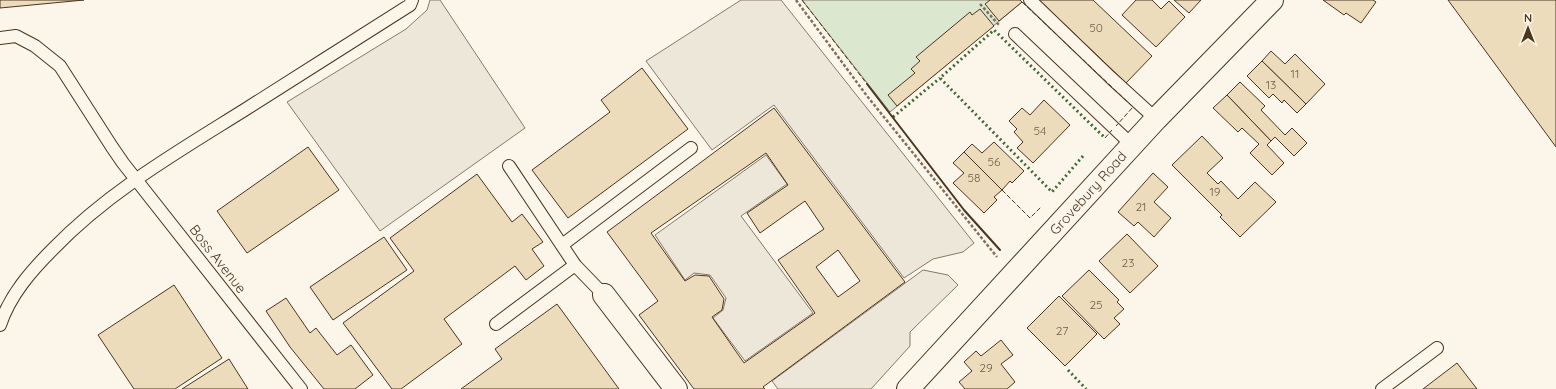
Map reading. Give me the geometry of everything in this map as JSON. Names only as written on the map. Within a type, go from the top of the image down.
[{"type":"main road","name":"Grovebury Road","points":[[908,389],[986,302],[1012,276],[1156,119],[1272,0]]},
{"type":"main road","points":[[604,295],[676,389]]},
{"type":"lane","points":[[0,325],[18,288],[36,266],[75,226],[136,179],[410,5],[412,0]]},
{"type":"lane","points":[[1030,0],[1156,119]]},
{"type":"lane","points":[[1015,34],[1132,145]]},
{"type":"lane","name":"Boss Avenue","points":[[0,38],[16,36],[35,46],[60,66],[112,147],[301,389]]},
{"type":"lane","points":[[562,245],[691,148]]},
{"type":"lane","points":[[509,166],[575,265],[604,295]]},
{"type":"lane","points":[[496,324],[575,265]]},
{"type":"lane","points":[[1382,389],[1437,348]]},
{"type":"path","points":[[796,0],[867,96],[1012,276]]},
{"type":"path","points":[[980,4],[996,23]]},
{"type":"green space","points":[[802,0],[1020,0],[1022,2],[890,112]]},
{"type":"shaded area","points":[[430,0],[440,0],[525,128],[380,231],[287,102],[406,29],[427,10]]},
{"type":"shaded area","points":[[741,0],[781,0],[974,243],[963,252],[933,259],[904,278],[774,105],[712,150],[646,61]]},
{"type":"shaded area","points":[[766,155],[787,184],[741,216],[813,313],[745,361],[713,318],[723,310],[726,298],[710,275],[694,273],[685,280],[655,235]]},
{"type":"shaded area","points":[[923,270],[948,275],[958,285],[910,332],[910,346],[871,389],[778,389],[772,381]]},
{"type":"building","points":[[0,0],[84,0],[0,8]]},
{"type":"building","points":[[990,0],[1020,0],[1022,2],[999,21],[985,4]]},
{"type":"building","points":[[1039,0],[1093,0],[1152,56],[1126,83]]},
{"type":"building","points":[[1136,0],[1152,0],[1161,9],[1169,1],[1185,17],[1156,47],[1122,15]]},
{"type":"building","points":[[1174,0],[1201,0],[1189,13]]},
{"type":"building","points":[[1323,0],[1373,0],[1376,2],[1361,23],[1346,13],[1344,15]]},
{"type":"building","points":[[1448,0],[1556,0],[1556,147]]},
{"type":"building","points":[[980,9],[994,26],[897,106],[888,95],[915,73],[911,69],[920,61],[916,57],[970,12],[972,15]]},
{"type":"building","points":[[1271,51],[1285,64],[1295,54],[1325,84],[1306,104],[1262,61]]},
{"type":"building","points":[[1262,61],[1306,104],[1297,113],[1284,100],[1282,103],[1273,94],[1269,98],[1247,76]]},
{"type":"building","points":[[642,68],[688,129],[568,218],[532,170],[610,112],[601,100]]},
{"type":"building","points":[[1240,82],[1265,106],[1261,110],[1285,135],[1292,128],[1307,143],[1294,156],[1275,137],[1271,141],[1227,95]]},
{"type":"building","points":[[1227,95],[1271,141],[1267,145],[1284,163],[1272,175],[1250,153],[1259,144],[1242,128],[1238,132],[1213,108]]},
{"type":"building","points":[[1044,100],[1070,125],[1033,163],[1017,148],[1023,142],[1014,132],[1017,129],[1009,121],[1022,108],[1030,115]]},
{"type":"building","points":[[774,108],[905,282],[763,387],[765,389],[694,389],[639,315],[658,301],[607,232]],"holes":[[[766,153],[788,185],[747,213],[760,233],[805,201],[824,229],[778,260],[815,313],[744,363],[712,317],[722,310],[724,299],[709,276],[695,275],[685,281],[651,233]],[[838,250],[860,281],[838,297],[816,267]]]},
{"type":"building","points":[[1202,136],[1223,158],[1207,173],[1218,184],[1221,181],[1238,199],[1255,182],[1276,202],[1240,237],[1220,217],[1222,215],[1172,165]]},
{"type":"building","points":[[994,142],[1024,171],[1012,183],[1010,181],[1002,190],[964,152],[972,144],[982,153]]},
{"type":"building","points":[[308,147],[339,190],[247,253],[217,211]]},
{"type":"building","points":[[964,152],[1002,190],[994,197],[997,200],[984,213],[953,183],[964,173],[953,163]]},
{"type":"building","points":[[1153,173],[1168,187],[1154,202],[1171,218],[1154,237],[1138,222],[1134,226],[1118,212]]},
{"type":"building","points":[[477,174],[512,222],[522,214],[543,242],[532,249],[544,266],[526,280],[515,266],[444,319],[462,344],[401,389],[392,389],[343,323],[414,271],[390,238]]},
{"type":"building","points":[[1127,234],[1158,266],[1130,293],[1099,261]]},
{"type":"building","points":[[384,237],[407,270],[333,320],[310,287]]},
{"type":"building","points":[[1089,270],[1119,300],[1117,302],[1124,309],[1114,318],[1120,324],[1104,339],[1062,296]]},
{"type":"building","points":[[174,285],[222,358],[175,389],[134,389],[98,335]]},
{"type":"building","points":[[1059,296],[1097,334],[1065,366],[1027,328]]},
{"type":"building","points":[[286,298],[310,333],[316,328],[337,355],[351,345],[373,375],[355,389],[324,389],[290,347],[266,311]]},
{"type":"building","points":[[557,304],[619,389],[461,389],[502,359],[495,349]]},
{"type":"building","points":[[1001,340],[1013,355],[1001,364],[1015,382],[1007,389],[965,389],[959,382],[972,371],[964,362],[976,351],[981,356]]},
{"type":"building","points":[[229,359],[248,389],[182,389]]},
{"type":"building","points":[[1457,363],[1477,389],[1423,389]]},
{"type":"hedge","points":[[1083,156],[1052,192],[940,78],[994,30],[1105,138]]},
{"type":"hedge","points":[[893,117],[940,78]]},
{"type":"hedge","points":[[1068,370],[1086,389]]},
{"type":"fence","points":[[802,0],[867,84]]},
{"type":"fence","points":[[1022,2],[1133,107],[1116,126]]},
{"type":"fence","points":[[1105,138],[1112,130]]},
{"type":"fence","points":[[1002,190],[1030,218],[1041,207]]},
{"type":"wall","points":[[867,84],[964,210],[1000,250]]}]
